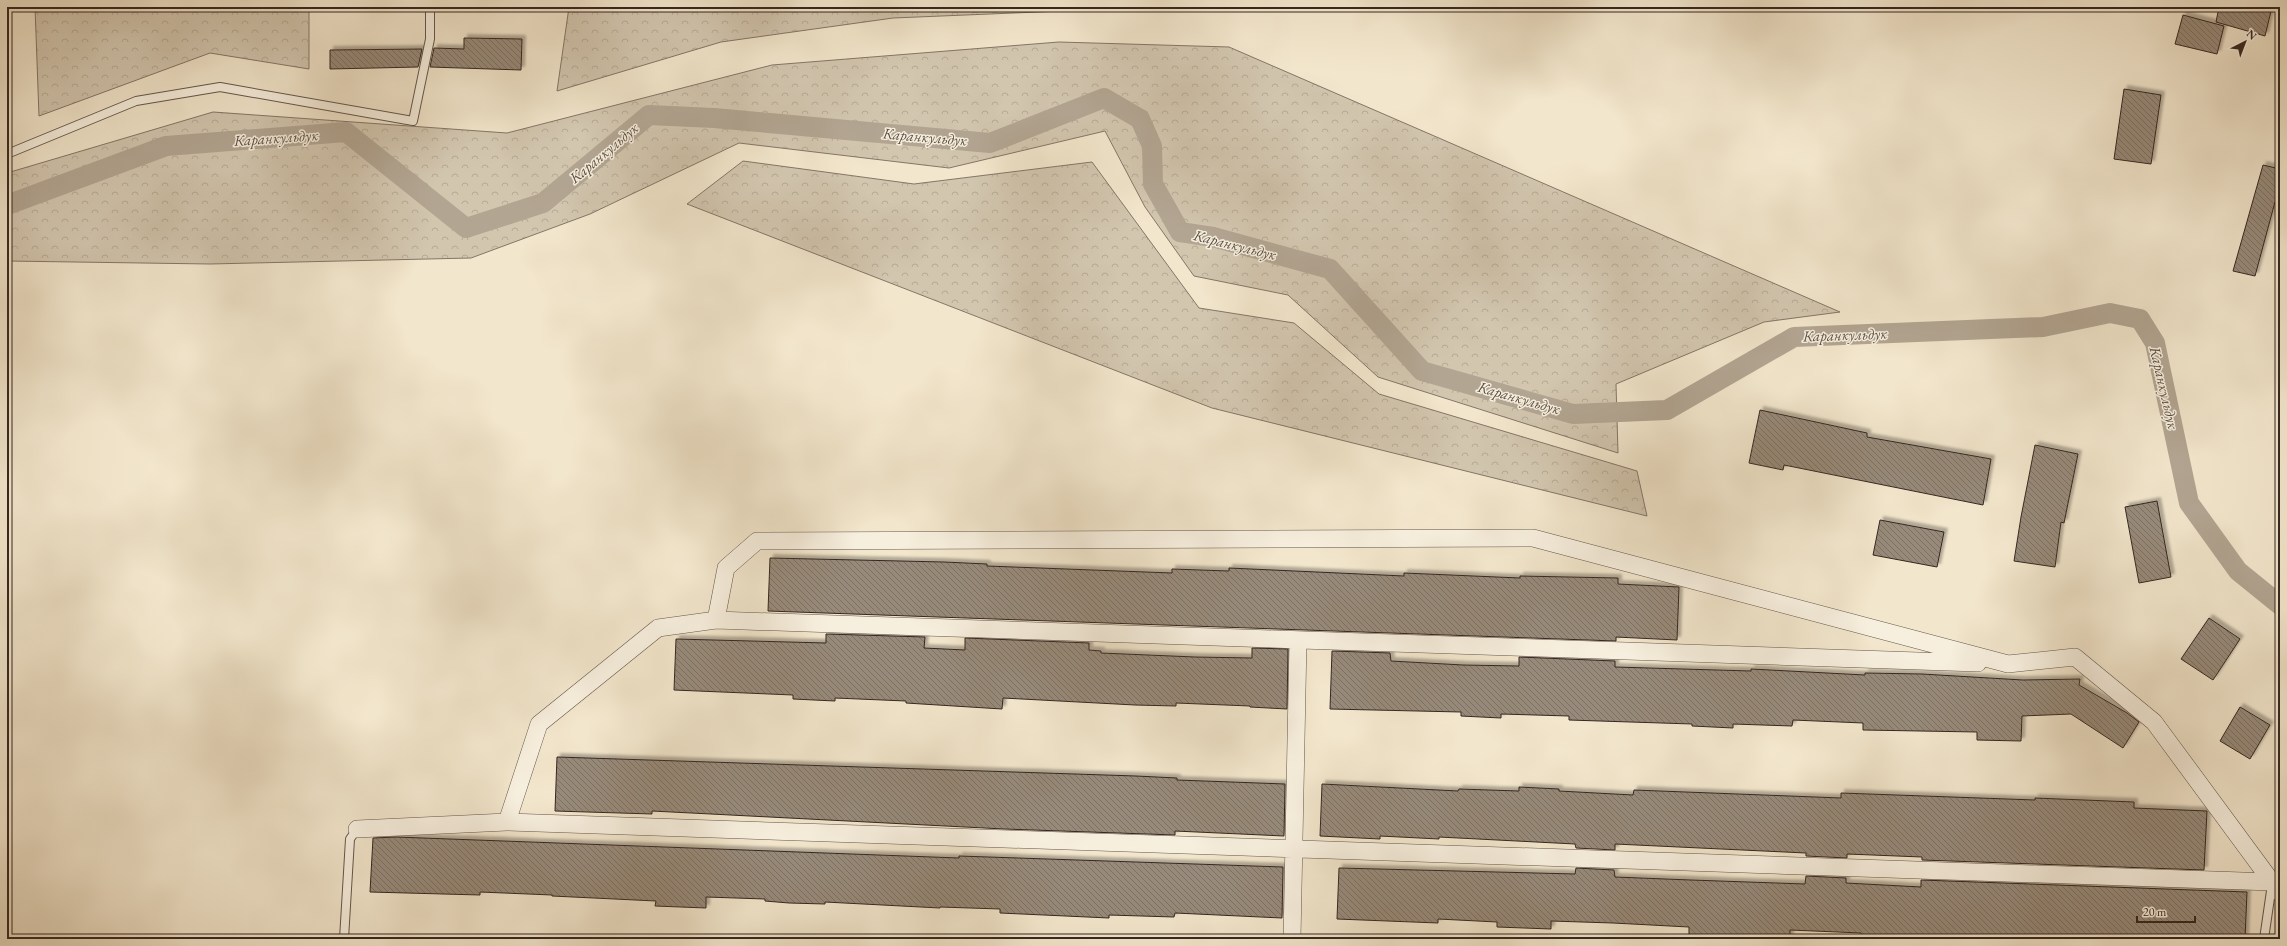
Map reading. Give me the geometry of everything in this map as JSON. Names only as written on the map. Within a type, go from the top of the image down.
[{"type":"street","points":[[716,620],[726,568],[757,541],[1533,538],[2008,664]]},
{"type":"street","points":[[507,822],[539,724],[658,628],[716,620],[2008,664],[2075,657],[2154,722],[2276,887]]},
{"type":"street","points":[[1292,939],[1298,641]]},
{"type":"street","points":[[357,829],[507,822],[1293,849],[2276,887]]},
{"type":"lane","points":[[7,154],[136,101],[220,88],[413,121],[430,39],[430,7]]},
{"type":"lane","points":[[344,939],[350,839],[357,829]]},
{"type":"lane","points":[[2264,939],[2276,887]]},
{"type":"green space","points":[[35,7],[309,7],[309,69],[210,53],[39,116]]},
{"type":"green space","points":[[569,7],[1159,7],[893,18],[721,42],[557,91]]},
{"type":"green space","points":[[1059,42],[1229,47],[1840,312],[1764,322],[1616,384],[1618,453],[1378,377],[1288,295],[1194,276],[1145,207],[1105,131],[949,168],[739,143],[590,214],[471,258],[210,264],[7,261],[7,173],[213,112],[507,133],[772,65]]},
{"type":"green space","points":[[743,161],[914,184],[1092,162],[1199,308],[1294,323],[1379,394],[1637,471],[1647,516],[1212,408],[687,204]]},
{"type":"building","points":[[2219,7],[2272,7],[2265,36],[2216,22]]},
{"type":"building","points":[[2183,15],[2224,26],[2217,54],[2175,44]]},
{"type":"building","points":[[464,38],[522,39],[521,70],[430,67],[434,48],[464,49]]},
{"type":"building","points":[[422,49],[418,67],[330,69],[330,50]]},
{"type":"building","points":[[2124,89],[2161,95],[2151,164],[2114,159]]},
{"type":"building","points":[[2263,165],[2280,169],[2280,203],[2275,202],[2255,276],[2233,271]]},
{"type":"building","points":[[1760,410],[1867,433],[1867,437],[1991,459],[1983,505],[1784,465],[1783,470],[1749,463]]},
{"type":"building","points":[[2035,445],[2078,454],[2064,523],[2061,522],[2055,567],[2014,561]]},
{"type":"building","points":[[2157,501],[2171,577],[2139,583],[2125,507]]},
{"type":"building","points":[[1880,520],[1944,532],[1937,567],[1873,555]]},
{"type":"building","points":[[770,558],[944,562],[987,564],[987,566],[1172,573],[1172,569],[1229,571],[1229,568],[1404,576],[1404,573],[1520,578],[1520,576],[1618,578],[1618,584],[1679,587],[1677,640],[1616,637],[1616,641],[768,611]]},
{"type":"building","points":[[2209,618],[2240,639],[2213,680],[2181,659]]},
{"type":"building","points":[[826,634],[925,637],[924,648],[965,650],[965,638],[1089,643],[1089,650],[1101,651],[1101,653],[1195,657],[1252,658],[1252,648],[1288,649],[1287,709],[1176,703],[1176,706],[1135,705],[1003,698],[1002,709],[906,703],[906,701],[835,698],[835,701],[793,699],[793,695],[674,690],[676,639],[826,643]]},
{"type":"building","points":[[1332,651],[1390,653],[1391,661],[1463,665],[1519,666],[1519,657],[1615,661],[1615,667],[1751,671],[1751,669],[1865,675],[1865,673],[1922,674],[2023,680],[2080,679],[2079,685],[2127,713],[2139,722],[2123,748],[2071,714],[2022,716],[2021,741],[1977,740],[1977,732],[1863,730],[1863,723],[1793,720],[1792,726],[1733,724],[1733,728],[1692,726],[1692,724],[1569,720],[1569,716],[1501,714],[1501,718],[1461,716],[1461,712],[1330,709]]},
{"type":"building","points":[[2240,707],[2270,725],[2250,759],[2220,741]]},
{"type":"building","points":[[557,757],[1136,776],[1177,778],[1177,780],[1285,784],[1284,836],[1175,831],[1175,835],[1004,829],[652,811],[652,814],[555,811]]},
{"type":"building","points":[[1322,784],[1458,791],[1459,789],[1519,791],[1519,787],[1633,795],[1634,790],[1841,798],[1841,793],[2134,802],[2134,808],[2207,811],[2204,870],[1922,860],[1922,857],[1847,854],[1847,858],[1806,856],[1806,853],[1615,844],[1615,850],[1576,848],[1575,844],[1439,837],[1439,839],[1380,836],[1380,839],[1320,836]]},
{"type":"building","points":[[396,837],[959,858],[959,856],[1283,867],[1282,918],[1175,913],[1174,917],[1109,915],[1109,918],[1000,913],[1000,909],[940,908],[825,902],[825,904],[789,903],[765,901],[765,899],[706,897],[706,908],[655,906],[656,901],[552,895],[480,892],[480,895],[370,892],[373,838]]},
{"type":"building","points":[[1339,868],[1575,874],[1576,868],[1614,870],[1615,877],[1691,880],[1805,884],[1806,876],[1846,878],[1846,883],[1921,887],[1921,880],[2247,892],[2245,939],[1861,939],[1861,933],[1790,930],[1790,939],[1689,935],[1689,927],[1613,923],[1551,921],[1551,929],[1497,927],[1497,922],[1438,919],[1438,923],[1337,919]]},
{"type":"waterway","name":"Каранкульдук","points":[[7,205],[166,146],[346,132],[466,228],[543,203],[649,115],[714,118],[990,143],[1104,98],[1140,119],[1152,146],[1153,184],[1180,232],[1213,237],[1330,269],[1422,371],[1573,414],[1667,410],[1794,337],[2043,327],[2110,313],[2140,319],[2155,343],[2189,503],[2238,571],[2280,605]]}]
